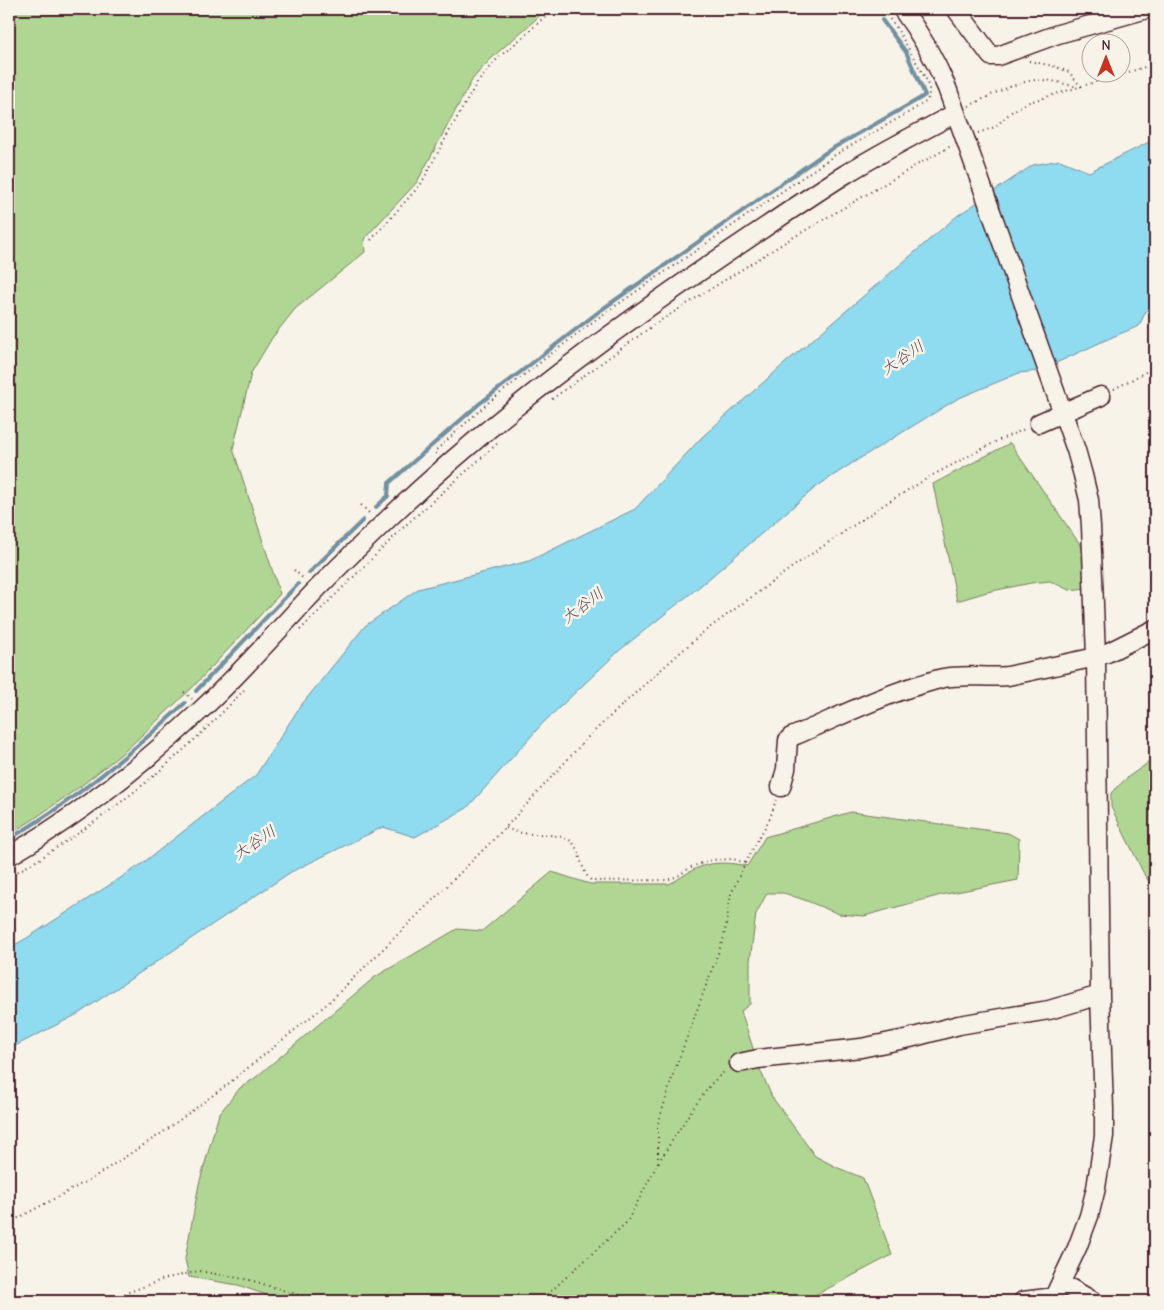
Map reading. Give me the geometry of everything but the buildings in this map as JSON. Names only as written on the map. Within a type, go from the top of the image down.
[{"type":"street","points":[[902,9],[936,62],[956,113],[1076,450],[1089,500],[1096,657],[1100,995],[1104,1136],[1096,1188],[1089,1216],[1056,1294]]},
{"type":"street","points":[[956,9],[991,56],[998,56],[1058,34],[1147,9]]},
{"type":"street","points":[[9,856],[96,798],[169,740],[232,679],[337,568],[390,517],[445,467],[540,387],[687,280],[844,175],[956,113]]},
{"type":"street","points":[[1039,423],[1062,411],[1101,396]]},
{"type":"street","points":[[781,787],[786,769],[788,740],[791,737],[890,695],[945,678],[1008,676],[1096,657],[1155,629]]},
{"type":"street","points":[[739,1063],[758,1059],[861,1048],[959,1025],[1049,1010],[1100,995]]},
{"type":"street","points":[[1023,1301],[1056,1294],[1094,1301]]},
{"type":"path","points":[[371,240],[421,184],[477,83],[499,57],[553,9]]},
{"type":"path","points":[[445,467],[434,450],[489,402],[595,320],[836,155],[927,101],[929,89],[926,79],[896,27],[882,9]]},
{"type":"path","points":[[1013,51],[1025,61],[1052,66],[1069,72],[1081,87]]},
{"type":"path","points":[[549,401],[655,324],[787,240],[917,164],[995,127],[1010,113],[1026,103],[1155,64]]},
{"type":"path","points":[[956,113],[994,93],[1035,80],[1081,87]]},
{"type":"path","points":[[1101,396],[1155,367]]},
{"type":"path","points":[[9,1223],[91,1179],[162,1133],[228,1084],[327,1004],[505,828],[588,738],[701,634],[791,568],[885,504],[942,470],[999,440],[1039,423]]},
{"type":"path","points":[[298,632],[407,524],[499,442]]},
{"type":"path","points":[[9,876],[97,821],[128,797],[225,711],[245,689]]},
{"type":"path","points":[[658,1163],[658,1124],[673,1075],[724,938],[731,894],[745,863],[770,818],[781,787]]},
{"type":"path","points":[[505,828],[521,833],[565,838],[571,841],[588,878],[592,881],[667,880],[678,876],[691,867],[711,860],[733,859],[745,863]]},
{"type":"path","points":[[540,1301],[627,1222],[658,1163],[691,1111],[712,1083],[725,1071],[739,1063]]},
{"type":"path","points":[[105,1301],[167,1278],[199,1271],[250,1280],[318,1301]]},
{"type":"green space","points":[[9,9],[547,9],[480,70],[472,80],[417,182],[364,239],[365,252],[295,309],[272,338],[251,373],[233,449],[280,594],[193,687],[125,751],[81,786],[9,834]]},
{"type":"green space","points":[[1010,443],[1086,553],[1087,588],[1069,590],[1050,581],[987,592],[957,601],[933,484]]},
{"type":"green space","points":[[1155,758],[1155,889],[1145,876],[1111,807],[1111,793],[1128,777]]},
{"type":"green space","points":[[851,812],[1008,833],[1019,839],[1018,880],[941,895],[864,916],[839,914],[784,893],[767,893],[756,914],[750,961],[750,1004],[741,1011],[759,1067],[772,1097],[815,1156],[863,1178],[892,1255],[804,1301],[283,1301],[238,1285],[189,1277],[185,1259],[199,1184],[219,1114],[240,1088],[255,1078],[375,977],[457,929],[482,931],[552,872],[590,884],[669,884],[706,865],[726,863],[747,866],[765,837]]},
{"type":"water","name":"大谷川","points":[[1155,139],[1155,306],[1146,311],[1139,326],[1039,371],[1019,373],[957,399],[816,487],[705,582],[620,650],[543,723],[467,808],[415,837],[383,827],[291,872],[78,1014],[9,1049],[9,948],[139,866],[256,775],[299,708],[365,626],[418,589],[529,561],[635,509],[702,437],[957,216],[1033,165],[1060,160],[1089,172]]},
{"type":"waterway","points":[[376,507],[388,496],[389,483],[479,404],[601,310],[828,151],[925,95],[906,52],[882,20]]},
{"type":"waterway","points":[[309,573],[363,520]]},
{"type":"waterway","points":[[196,691],[298,584]]},
{"type":"waterway","points":[[9,839],[79,793],[185,703]]}]
